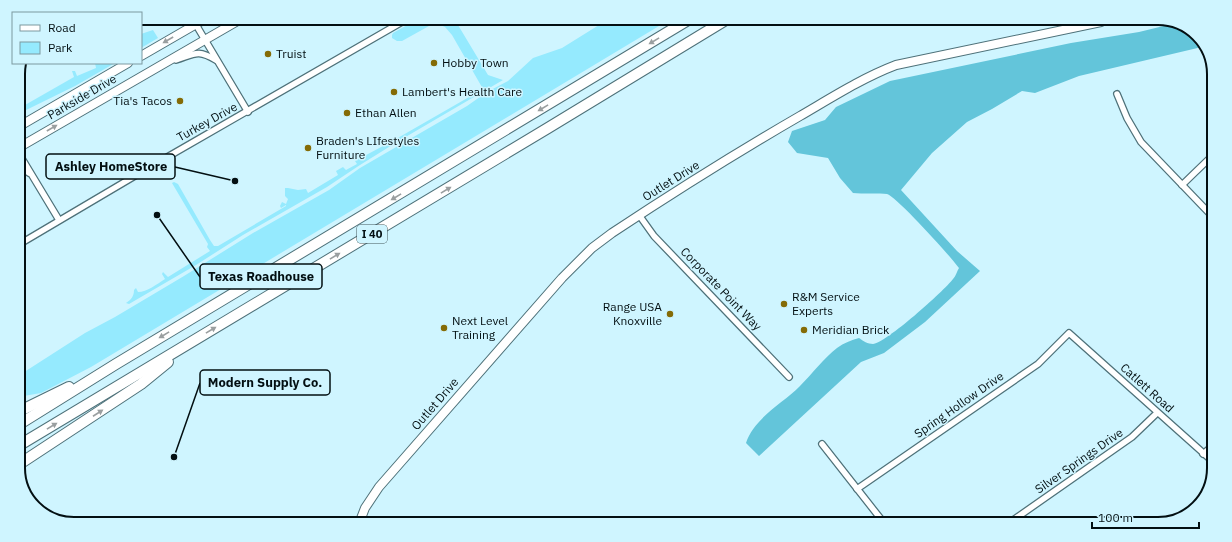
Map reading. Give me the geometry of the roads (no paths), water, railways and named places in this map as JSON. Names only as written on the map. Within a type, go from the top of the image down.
[{"type":"highway","name":"I 40","points":[[25,421],[116,364],[680,25]]},
{"type":"highway","name":"I 40","points":[[25,442],[717,25]]},
{"type":"highway","points":[[25,460],[141,384],[194,340]]},
{"type":"highway","points":[[25,409],[116,364]]},
{"type":"street","points":[[142,55],[188,25]]},
{"type":"street","points":[[196,25],[248,112]]},
{"type":"street","name":"Parkside Drive","points":[[25,144],[231,25]]},
{"type":"street","name":"Turkey Drive","points":[[25,240],[397,25]]},
{"type":"street","name":"Outlet Drive","points":[[362,517],[365,508],[379,487],[562,278],[582,257],[602,240],[776,130],[862,80],[884,70],[896,65],[1087,25]]},
{"type":"street","points":[[164,63],[194,53],[207,55],[217,61]]},
{"type":"street","name":"Parkside Drive","points":[[25,123],[126,64]]},
{"type":"street","points":[[1117,94],[1126,118],[1141,142],[1207,211]]},
{"type":"street","points":[[1182,185],[1207,161]]},
{"type":"street","points":[[25,164],[59,220]]},
{"type":"street","points":[[25,171],[33,177]]},
{"type":"street","name":"Corporate Point Way","points":[[640,215],[654,236],[789,377]]},
{"type":"street","name":"Catlett Road","points":[[1069,334],[1207,457]]},
{"type":"street","name":"Spring Hollow Drive","points":[[857,489],[1038,364],[1069,334]]},
{"type":"street","name":"Silver Springs Drive","points":[[1018,517],[1132,437],[1157,413]]},
{"type":"street","points":[[822,444],[879,517]]},
{"type":"street","points":[[1203,454],[1207,451]]},
{"type":"place","name":"Truist","points":[[268,54]]},
{"type":"place","name":"Hobby Town","points":[[434,63]]},
{"type":"place","name":"Lambert's Health Care","points":[[394,92]]},
{"type":"place","name":"Tia's Tacos","points":[[180,101]]},
{"type":"place","name":"Ethan Allen","points":[[347,113]]},
{"type":"place","name":"Braden's LIfestyles Furniture","points":[[308,148]]},
{"type":"place","name":"Ashley HomeStore","points":[[235,181]]},
{"type":"place","name":"Texas Roadhouse","points":[[157,215]]},
{"type":"place","name":"R&M Service Experts","points":[[784,304]]},
{"type":"place","name":"Range USA Knoxville","points":[[670,314]]},
{"type":"place","name":"Next Level Training","points":[[444,328]]},
{"type":"place","name":"Meridian Brick","points":[[804,330]]},
{"type":"place","name":"Modern Supply Co.","points":[[174,457]]}]
